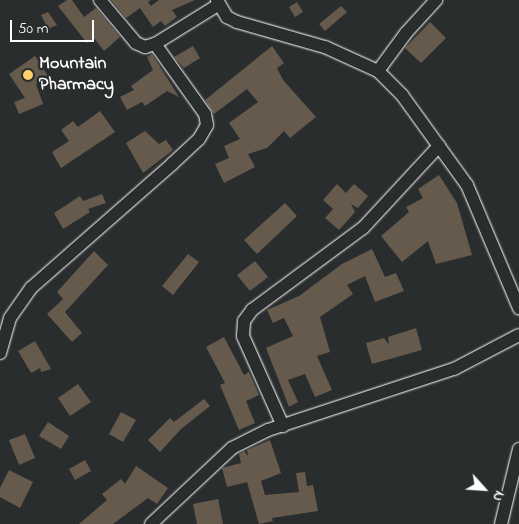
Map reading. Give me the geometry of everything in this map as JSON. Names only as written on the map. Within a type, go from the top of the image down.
[{"type":"street","points":[[100,0],[136,43],[145,47],[155,44],[218,3],[227,17],[237,22],[325,47],[378,71],[402,95],[467,185],[519,308]]},
{"type":"street","points":[[378,71],[406,32],[436,0]]},
{"type":"street","points":[[0,353],[10,318],[31,288],[199,139],[207,125],[205,114],[155,44]]},
{"type":"street","points":[[283,426],[243,336],[244,321],[252,310],[363,228],[439,146]]},
{"type":"street","points":[[151,524],[232,448],[283,426],[454,370],[519,335]]},
{"type":"street","points":[[501,524],[519,449]]},
{"type":"building","points":[[67,0],[72,0],[84,17],[96,8],[120,37],[104,51],[94,38],[87,43],[58,6]]},
{"type":"building","points":[[111,0],[151,0],[148,2],[151,6],[159,0],[195,0],[172,10],[177,17],[165,26],[161,21],[153,27],[140,8],[126,18]]},
{"type":"building","points":[[297,2],[303,12],[295,17],[289,7]]},
{"type":"building","points":[[341,6],[347,12],[325,31],[319,24]]},
{"type":"building","points":[[48,12],[57,25],[48,29],[41,15]]},
{"type":"building","points":[[430,22],[446,38],[421,63],[405,48]]},
{"type":"building","points":[[193,46],[200,58],[184,68],[174,57]]},
{"type":"building","points":[[272,46],[284,63],[277,68],[283,80],[316,117],[290,138],[284,131],[267,148],[248,154],[255,167],[224,183],[215,164],[229,158],[224,146],[240,139],[229,123],[258,102],[247,89],[214,114],[205,100]]},
{"type":"building","points":[[152,54],[179,97],[167,91],[145,106],[142,102],[127,110],[120,97],[134,90],[131,86],[153,70],[147,57]]},
{"type":"building","points":[[35,56],[48,76],[36,84],[43,104],[19,114],[14,102],[25,98],[9,74]]},
{"type":"building","points":[[100,111],[115,132],[61,168],[52,152],[69,141],[61,130],[73,121],[78,127]]},
{"type":"building","points":[[145,131],[159,144],[166,140],[173,150],[143,173],[126,143]]},
{"type":"building","points":[[439,175],[457,203],[472,255],[436,264],[428,241],[402,262],[381,236],[409,212],[406,207],[423,198],[418,189]]},
{"type":"building","points":[[337,184],[346,193],[354,184],[368,196],[358,208],[351,204],[355,212],[339,230],[325,218],[333,209],[323,200]]},
{"type":"building","points":[[102,194],[106,203],[88,209],[90,212],[63,229],[54,213],[80,196],[83,201]]},
{"type":"building","points":[[285,203],[297,216],[257,254],[244,240]]},
{"type":"building","points":[[372,249],[385,277],[396,273],[404,291],[375,302],[365,276],[347,285],[353,294],[320,317],[330,352],[317,356],[332,390],[315,397],[305,374],[288,380],[298,402],[289,407],[266,348],[293,336],[284,318],[273,323],[267,310],[299,296],[342,264]]},
{"type":"building","points":[[94,251],[108,265],[65,312],[82,333],[72,342],[47,314],[63,299],[57,292]]},
{"type":"building","points":[[188,254],[199,262],[173,295],[162,286]]},
{"type":"building","points":[[255,261],[268,277],[250,291],[237,275]]},
{"type":"building","points":[[416,328],[422,350],[372,364],[366,343],[384,338],[389,345],[388,337]]},
{"type":"building","points":[[224,337],[244,375],[249,372],[259,395],[246,401],[255,423],[239,430],[220,385],[225,383],[206,347]]},
{"type":"building","points":[[35,341],[51,369],[41,372],[40,368],[31,373],[18,351]]},
{"type":"building","points":[[78,384],[91,402],[70,416],[58,398]]},
{"type":"building","points":[[204,399],[210,406],[181,429],[160,452],[148,440],[170,418],[174,422]]},
{"type":"building","points":[[121,412],[136,420],[123,442],[109,434]]},
{"type":"building","points":[[48,422],[69,436],[61,449],[39,436]]},
{"type":"building","points":[[25,434],[35,458],[19,465],[9,440]]},
{"type":"building","points":[[270,440],[281,473],[261,481],[265,495],[299,492],[296,473],[305,472],[307,486],[313,485],[318,511],[272,518],[273,521],[259,524],[247,482],[227,487],[222,468],[241,463],[239,454],[244,451],[248,456],[247,450]]},
{"type":"building","points":[[85,460],[91,471],[75,480],[69,469]]},
{"type":"building","points":[[136,466],[168,488],[157,504],[148,498],[113,524],[79,524],[107,500],[102,494],[121,479],[125,484]]},
{"type":"building","points":[[9,470],[33,482],[20,508],[0,497],[0,488]]},
{"type":"building","points":[[218,499],[223,524],[197,524],[193,504]]},
{"type":"place","name":"Mountain Pharmacy","points":[[28,75]]}]
